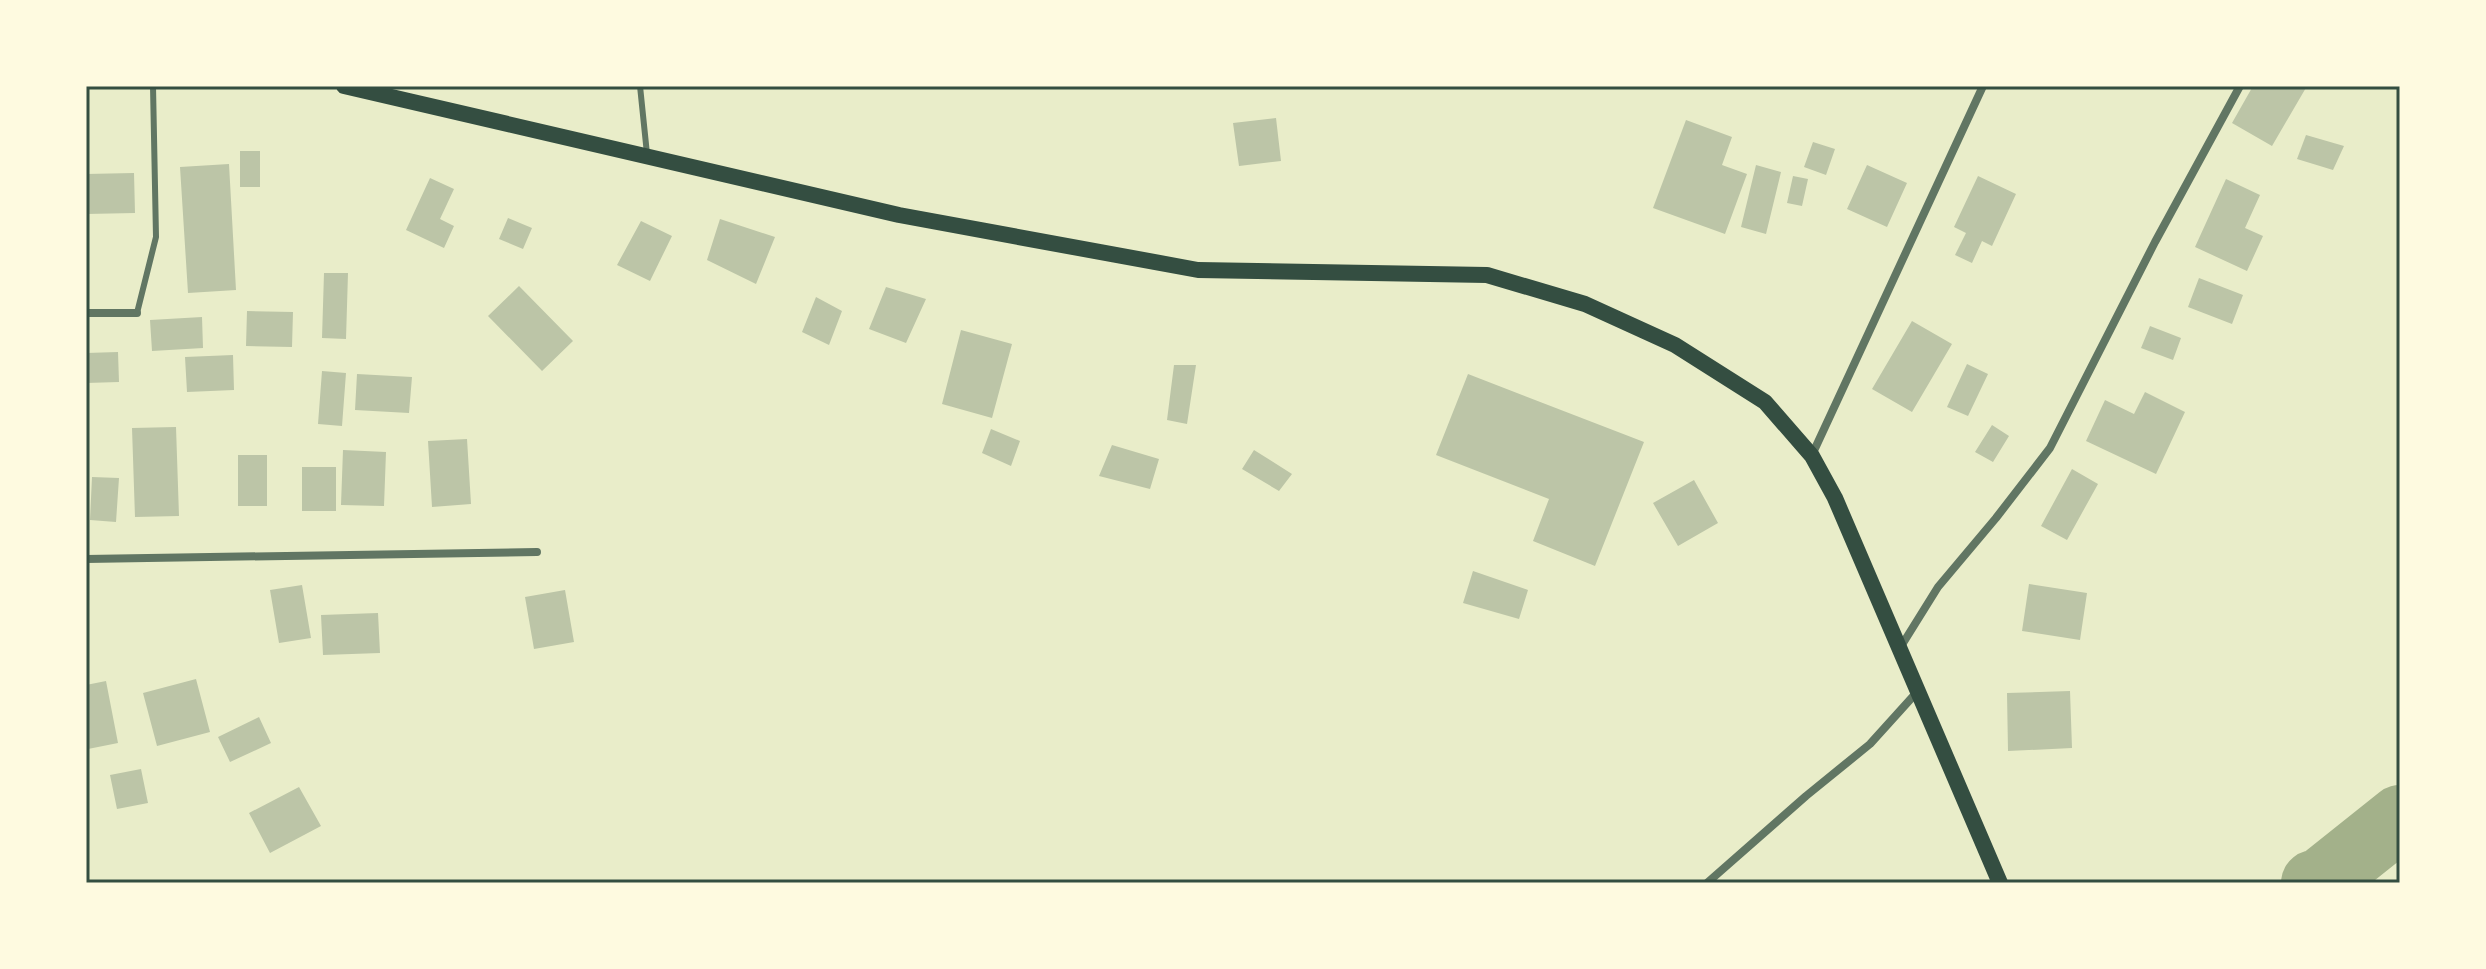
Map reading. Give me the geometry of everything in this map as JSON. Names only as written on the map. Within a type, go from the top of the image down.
[{"type":"main road","points":[[344,86],[899,215],[1198,270],[1487,275],[1585,304],[1675,345],[1765,402],[1812,456],[1835,498],[2000,883]]},
{"type":"street","points":[[1812,456],[1983,86]]},
{"type":"street","points":[[1899,649],[1938,587],[2050,448],[2155,242],[2240,86]]},
{"type":"street","points":[[86,313],[137,313]]},
{"type":"street","points":[[86,559],[537,552]]},
{"type":"street","points":[[1707,883],[1870,744],[1917,692]]},
{"type":"lane","points":[[137,313],[156,237],[153,86]]},
{"type":"lane","points":[[640,86],[648,157]]},
{"type":"building","points":[[2253,86],[2307,86],[2272,146],[2232,123]]},
{"type":"building","points":[[1276,118],[1281,161],[1239,166],[1233,123]]},
{"type":"building","points":[[1686,120],[1732,137],[1722,165],[1747,174],[1725,234],[1653,208]]},
{"type":"building","points":[[2306,135],[2344,146],[2333,170],[2297,159]]},
{"type":"building","points":[[1813,142],[1835,149],[1826,175],[1804,167]]},
{"type":"building","points":[[240,151],[260,151],[260,187],[240,187]]},
{"type":"building","points":[[229,164],[236,290],[188,293],[180,167]]},
{"type":"building","points":[[1756,165],[1781,172],[1766,234],[1741,227]]},
{"type":"building","points":[[1867,165],[1907,183],[1887,227],[1847,209]]},
{"type":"building","points":[[134,173],[135,213],[86,214],[86,174]]},
{"type":"building","points":[[1793,176],[1808,179],[1802,206],[1787,203]]},
{"type":"building","points":[[1978,176],[2016,194],[1992,246],[1982,241],[1972,263],[1955,255],[1966,233],[1954,227]]},
{"type":"building","points":[[430,178],[454,189],[440,219],[454,226],[444,248],[406,230]]},
{"type":"building","points":[[2226,179],[2260,195],[2245,228],[2263,236],[2247,271],[2195,247]]},
{"type":"building","points":[[508,218],[532,228],[523,249],[499,239]]},
{"type":"building","points":[[720,219],[775,237],[756,284],[707,260]]},
{"type":"building","points":[[641,221],[672,236],[650,281],[617,265]]},
{"type":"building","points":[[324,273],[348,273],[346,339],[322,338]]},
{"type":"building","points":[[2199,278],[2243,295],[2232,324],[2188,307]]},
{"type":"building","points":[[519,286],[573,341],[542,371],[488,316]]},
{"type":"building","points":[[886,287],[926,299],[906,343],[869,329]]},
{"type":"building","points":[[816,297],[842,311],[829,345],[802,332]]},
{"type":"building","points":[[247,311],[293,312],[292,347],[246,346]]},
{"type":"building","points":[[202,317],[203,348],[152,351],[150,320]]},
{"type":"building","points":[[1912,321],[1952,344],[1912,412],[1872,389]]},
{"type":"building","points":[[2150,326],[2181,338],[2173,360],[2141,348]]},
{"type":"building","points":[[961,330],[1012,344],[992,418],[942,404]]},
{"type":"building","points":[[118,352],[119,382],[86,383],[86,353]]},
{"type":"building","points":[[233,355],[234,390],[187,392],[185,357]]},
{"type":"building","points":[[1967,364],[1988,374],[1968,416],[1947,407]]},
{"type":"building","points":[[1174,365],[1196,365],[1187,424],[1167,420]]},
{"type":"building","points":[[322,371],[346,373],[342,426],[318,424]]},
{"type":"building","points":[[357,374],[412,377],[409,413],[355,410]]},
{"type":"building","points":[[1468,374],[1644,442],[1595,566],[1533,541],[1549,499],[1436,455]]},
{"type":"building","points":[[2145,392],[2185,412],[2156,474],[2086,441],[2105,400],[2134,414]]},
{"type":"building","points":[[1992,425],[2009,436],[1993,462],[1975,452]]},
{"type":"building","points":[[176,427],[179,516],[135,517],[132,428]]},
{"type":"building","points":[[991,429],[1020,441],[1011,466],[982,453]]},
{"type":"building","points":[[467,439],[471,504],[432,507],[428,441]]},
{"type":"building","points":[[1112,445],[1159,459],[1150,489],[1099,476]]},
{"type":"building","points":[[343,450],[386,452],[384,506],[341,505]]},
{"type":"building","points":[[1254,450],[1292,474],[1279,491],[1242,469]]},
{"type":"building","points":[[238,455],[267,455],[267,506],[238,506]]},
{"type":"building","points":[[302,467],[336,467],[336,511],[302,511]]},
{"type":"building","points":[[2072,469],[2098,484],[2067,540],[2041,526]]},
{"type":"building","points":[[92,477],[119,478],[116,522],[90,520]]},
{"type":"building","points":[[1694,480],[1718,523],[1678,546],[1653,503]]},
{"type":"building","points":[[1473,571],[1528,590],[1519,619],[1463,603]]},
{"type":"building","points":[[2029,584],[2087,593],[2080,640],[2022,631]]},
{"type":"building","points":[[302,585],[311,638],[279,643],[270,590]]},
{"type":"building","points":[[565,590],[574,642],[534,649],[525,597]]},
{"type":"building","points":[[378,613],[380,653],[323,655],[321,615]]},
{"type":"building","points":[[196,679],[210,732],[157,746],[143,693]]},
{"type":"building","points":[[106,681],[118,743],[88,749],[86,685]]},
{"type":"building","points":[[2070,691],[2072,748],[2008,751],[2007,693]]},
{"type":"building","points":[[259,717],[271,743],[230,762],[218,737]]},
{"type":"building","points":[[141,769],[148,803],[117,809],[110,775]]},
{"type":"building","points":[[299,787],[321,826],[270,853],[249,813]]},
{"type":"waterway","points":[[2314,883],[2321,881],[2400,818]]}]
